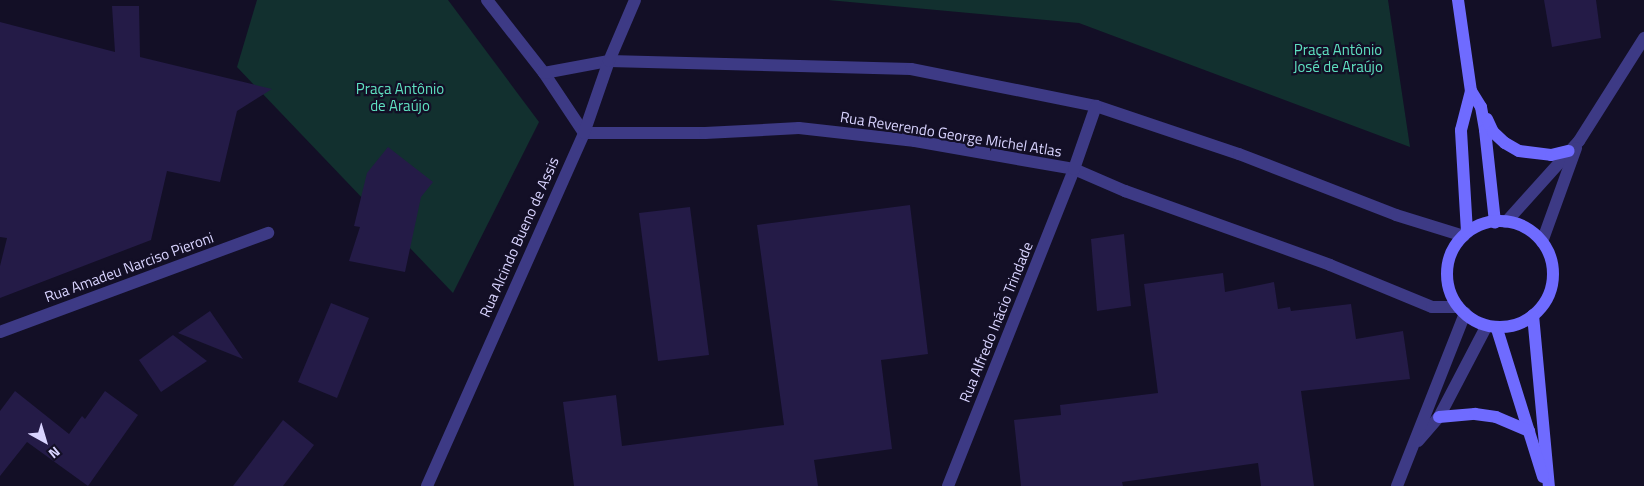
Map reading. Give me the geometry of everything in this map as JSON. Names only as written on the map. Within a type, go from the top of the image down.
[{"type":"street","points":[[487,0],[544,73],[584,133]]},
{"type":"street","name":"Rua Alcindo Bueno de Assis","points":[[427,486],[584,133],[610,61],[635,0]]},
{"type":"street","points":[[1458,0],[1471,91],[1492,132],[1505,143],[1519,151],[1551,154],[1569,151]]},
{"type":"street","points":[[1542,242],[1579,141],[1644,38]]},
{"type":"street","points":[[544,73],[610,61],[911,69],[1096,106],[1239,154],[1396,215],[1466,234],[1501,222],[1579,141]]},
{"type":"street","points":[[1471,91],[1466,104],[1461,130],[1466,234],[1450,256],[1447,270],[1448,283],[1461,310],[1475,322],[1492,328],[1514,325],[1533,315],[1546,299],[1553,280],[1551,260],[1542,242],[1527,229],[1501,222]]},
{"type":"street","name":"Rua Reverendo George Michel Atlas","points":[[1074,169],[1096,106]]},
{"type":"street","points":[[1481,108],[1501,222]]},
{"type":"street","name":"Rua Reverendo George Michel Atlas","points":[[584,133],[706,132],[799,128],[914,141],[1074,169],[1134,194],[1330,265],[1432,307],[1461,310]]},
{"type":"street","name":"Rua Alfredo Inácio Trindade","points":[[948,486],[1074,169]]},
{"type":"street","name":"Rua Amadeu Narciso Pieroni","points":[[0,332],[268,233]]},
{"type":"street","points":[[1397,486],[1461,310]]},
{"type":"street","points":[[1533,315],[1548,486]]},
{"type":"street","points":[[1411,449],[1439,417],[1492,328]]},
{"type":"street","points":[[1492,328],[1548,486]]},
{"type":"street","points":[[1439,417],[1475,414],[1496,418],[1529,431]]},
{"type":"green space","name":"Praça Antônio de Araújo","points":[[257,0],[448,0],[539,122],[453,293],[237,67]]},
{"type":"green space","name":"Praça Antônio José de Araújo","points":[[828,0],[1388,0],[1410,147],[1079,23]]},
{"type":"building","points":[[1544,0],[1596,0],[1601,38],[1552,47]]},
{"type":"building","points":[[112,6],[139,6],[140,57],[272,89],[237,111],[220,182],[167,171],[151,240],[0,298],[0,266],[7,238],[0,237],[0,22],[115,52]]},
{"type":"building","points":[[388,147],[433,182],[421,197],[405,272],[349,261],[360,227],[354,226],[367,173]]},
{"type":"building","points":[[910,205],[928,354],[881,360],[892,449],[814,460],[818,486],[574,486],[563,402],[616,395],[622,446],[784,425],[757,225]]},
{"type":"building","points":[[690,207],[709,355],[658,361],[639,213]]},
{"type":"building","points":[[1124,234],[1131,306],[1097,311],[1091,239]]},
{"type":"building","points":[[1223,273],[1225,292],[1274,282],[1278,309],[1290,307],[1291,311],[1351,304],[1356,339],[1403,331],[1410,379],[1301,391],[1314,486],[1261,486],[1258,463],[1122,482],[1123,486],[1021,486],[1014,420],[1061,415],[1060,405],[1158,393],[1144,284]]},
{"type":"building","points":[[331,303],[369,318],[337,398],[298,382]]},
{"type":"building","points":[[210,311],[243,359],[178,333]]},
{"type":"building","points":[[173,335],[207,361],[161,392],[139,360]]},
{"type":"building","points":[[15,391],[69,434],[82,416],[85,419],[105,391],[138,415],[88,486],[27,442],[0,476],[0,411]]},
{"type":"building","points":[[283,420],[314,445],[283,486],[233,486]]}]
